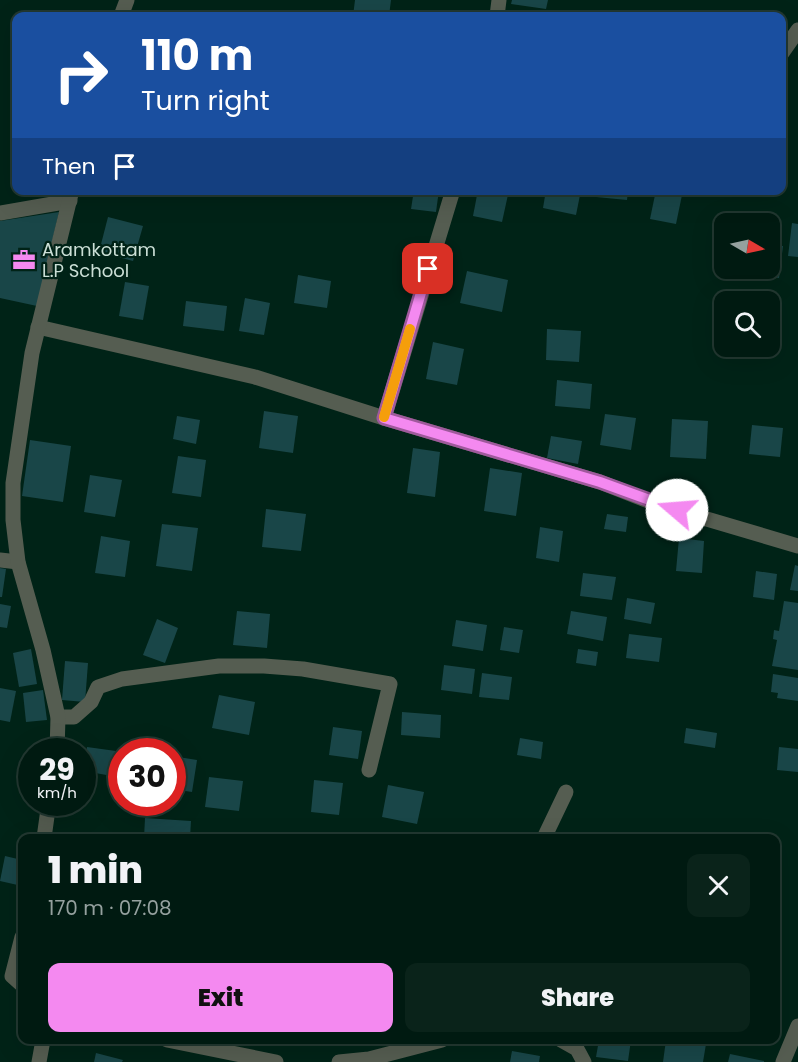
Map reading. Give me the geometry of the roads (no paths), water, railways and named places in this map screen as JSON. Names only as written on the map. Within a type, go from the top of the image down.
[{"type":"street","points":[[786,48],[798,30]]},
{"type":"street","points":[[384,418],[451,195]]},
{"type":"street","points":[[0,213],[71,196],[32,353],[13,483],[13,520],[18,562],[43,650],[58,717],[57,738]]},
{"type":"street","points":[[38,327],[255,377],[600,482],[656,504],[798,546]]},
{"type":"street","points":[[0,560],[18,562]]},
{"type":"street","points":[[58,717],[74,717],[92,702],[98,687],[122,679],[219,666],[303,669],[390,684],[369,770]]},
{"type":"street","points":[[546,834],[566,792]]},
{"type":"street","points":[[45,834],[47,816]]},
{"type":"street","points":[[12,978],[18,953]]},
{"type":"street","points":[[783,1062],[798,1026]]},
{"type":"street","points":[[39,1062],[42,1044]]},
{"type":"street","points":[[186,1044],[276,1062]]},
{"type":"street","points":[[339,1062],[369,1059],[427,1044]]},
{"type":"street","points":[[569,1044],[578,1049],[584,1062]]},
{"type":"place","name":"Aramkottam L.P School","points":[[24,260]]}]
